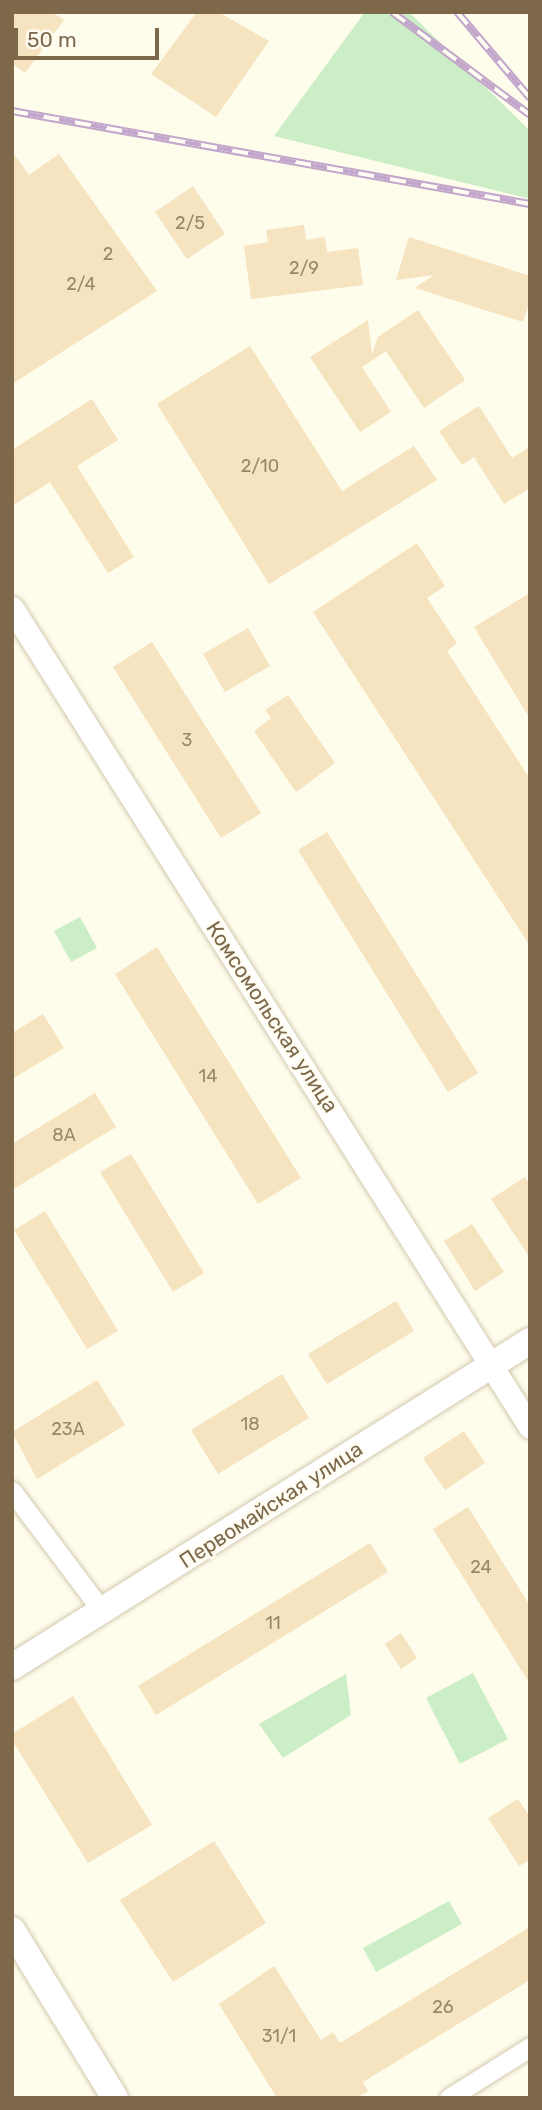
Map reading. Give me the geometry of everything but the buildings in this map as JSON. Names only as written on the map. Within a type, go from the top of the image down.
[{"type":"main road","name":"Первомайская улица","points":[[12,1667],[530,1341]]},
{"type":"main road","points":[[12,1930],[114,2098]]},
{"type":"street","name":"Комсомольская улица","points":[[12,608],[530,1427]]},
{"type":"street","points":[[12,1491],[103,1612]]},
{"type":"street","points":[[449,2098],[530,2047]]},
{"type":"green space","points":[[365,12],[409,12],[530,131],[530,199],[274,136]]},
{"type":"green space","points":[[80,917],[97,948],[71,962],[54,931]]},
{"type":"green space","points":[[473,1673],[508,1739],[460,1764],[426,1698]]},
{"type":"green space","points":[[346,1674],[351,1715],[283,1758],[259,1724]]},
{"type":"green space","points":[[449,1901],[462,1924],[376,1972],[363,1948]]},
{"type":"railway","points":[[392,12],[530,115]]},
{"type":"railway","points":[[457,12],[530,98]]},
{"type":"railway","points":[[12,111],[530,204]]}]
